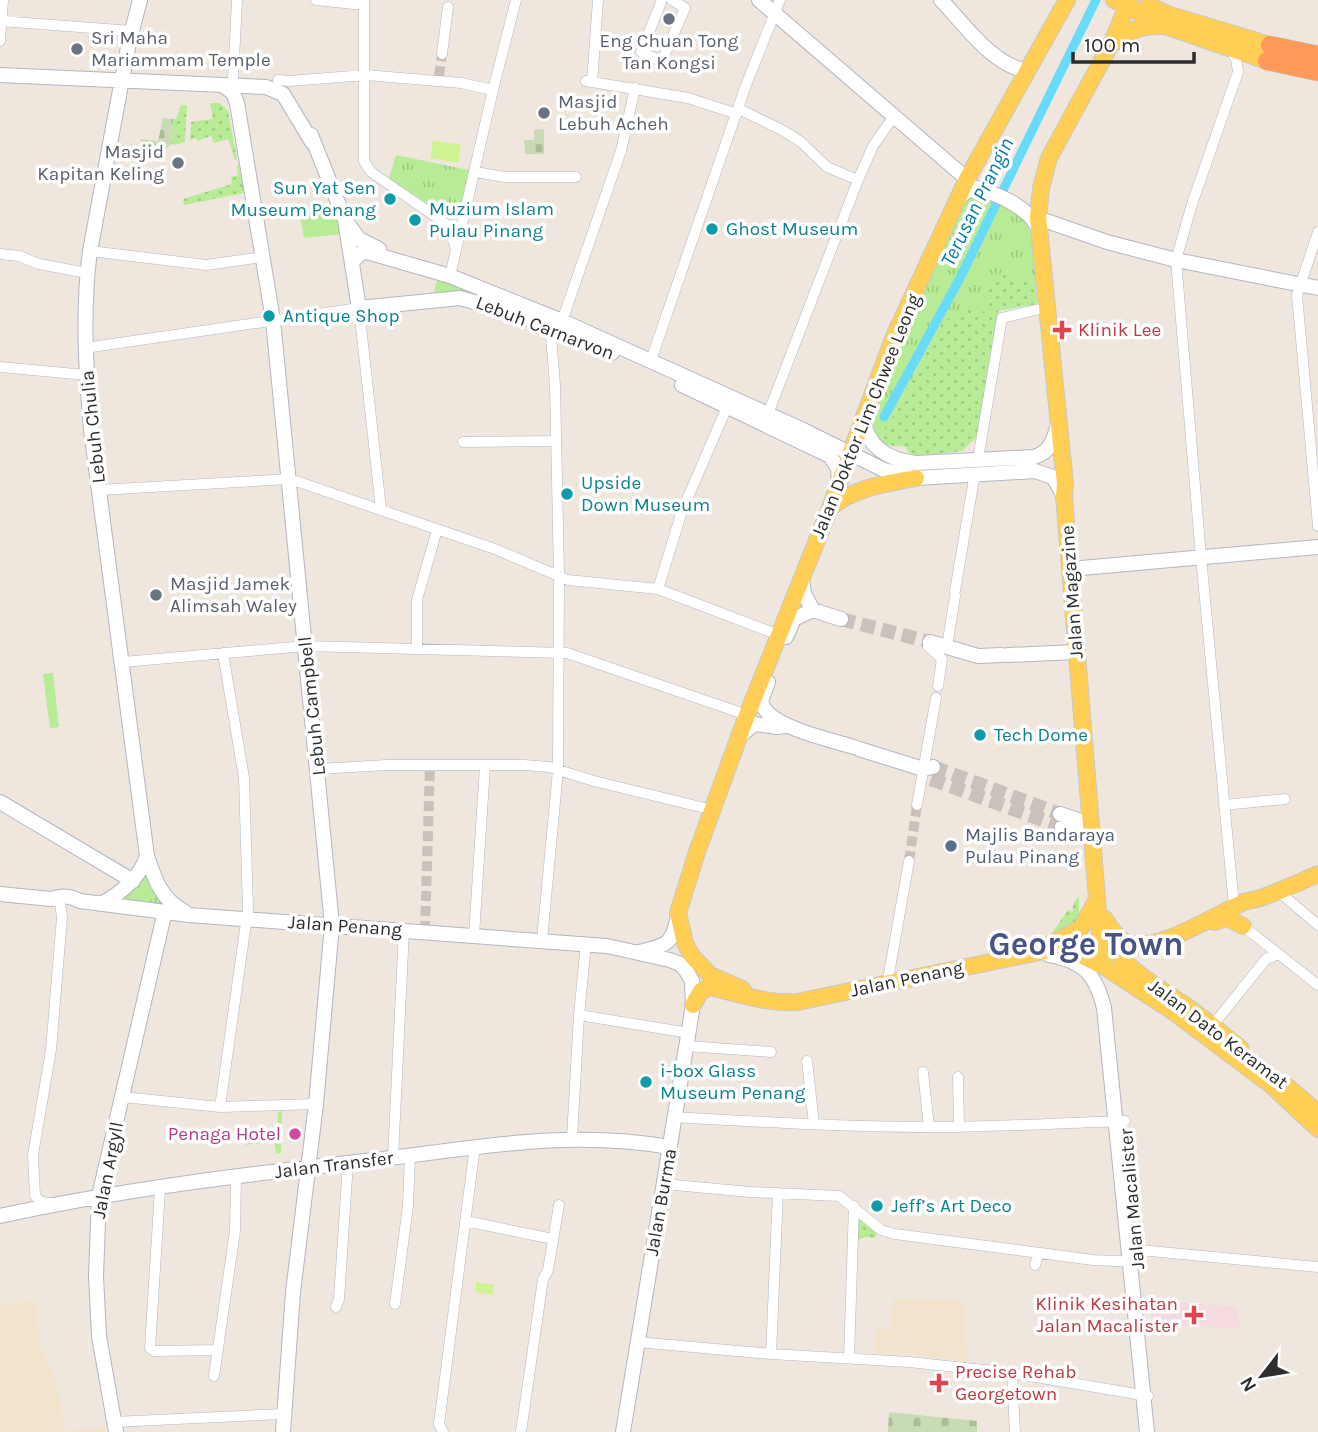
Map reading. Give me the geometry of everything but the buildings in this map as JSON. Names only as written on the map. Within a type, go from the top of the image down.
[{"type":"highway","points":[[1268,53],[1318,55]]},
{"type":"highway","points":[[1268,53],[1318,72]]},
{"type":"main road","name":"Lebuh Chulia","points":[[140,0],[90,251],[87,273],[86,375],[147,856],[160,891],[173,906],[189,915]]},
{"type":"main road","points":[[759,0],[777,5],[894,116],[967,179]]},
{"type":"main road","points":[[941,0],[999,60],[1016,69],[1028,71]]},
{"type":"main road","points":[[1162,0],[1188,19]]},
{"type":"main road","name":"Jalan Doktor Lim Chwee Leong","points":[[678,913],[747,715],[831,508],[895,334],[967,179],[1065,1]]},
{"type":"main road","points":[[1127,2],[1188,19],[1268,53]]},
{"type":"main road","points":[[1127,2],[1168,27],[1231,50],[1268,53]]},
{"type":"main road","name":"Jalan Magazine","points":[[1105,967],[1098,919],[1065,484],[1038,223],[1041,188],[1049,158],[1111,44],[1127,2]]},
{"type":"main road","points":[[1111,44],[1140,27],[1168,27]]},
{"type":"main road","points":[[0,75],[223,83],[266,87],[283,94],[312,142],[345,220],[359,308]]},
{"type":"main road","points":[[223,83],[278,80],[289,89],[296,101],[311,133],[312,142]]},
{"type":"main road","name":"Lebuh Campbell","points":[[223,83],[233,93],[237,103],[273,320],[332,925],[316,1104],[293,1292],[283,1432]]},
{"type":"main road","points":[[959,197],[973,187],[999,197],[1038,223],[1176,260],[1318,288]]},
{"type":"main road","name":"Lebuh Carnarvon","points":[[345,220],[364,243],[393,254],[398,260]]},
{"type":"main road","name":"Lebuh Carnarvon","points":[[352,262],[367,251],[450,276],[554,322],[651,360],[884,470],[916,478],[1040,455],[1052,444],[1059,423]]},
{"type":"main road","name":"Lebuh Carnarvon","points":[[359,308],[460,298],[554,322],[830,456],[838,468],[839,483]]},
{"type":"main road","name":"Lebuh Carnarvon","points":[[863,418],[869,438],[883,453],[900,461],[1042,472],[1053,477],[1064,496]]},
{"type":"main road","points":[[831,508],[842,498],[857,491],[916,478]]},
{"type":"main road","points":[[1070,569],[1318,547]]},
{"type":"main road","points":[[802,578],[804,594],[813,610]]},
{"type":"main road","points":[[841,619],[813,610],[804,613],[791,624],[762,696],[761,705],[786,726],[929,772]]},
{"type":"main road","points":[[929,644],[978,656],[1076,652]]},
{"type":"main road","points":[[740,736],[754,724],[786,726]]},
{"type":"main road","points":[[0,802],[133,881]]},
{"type":"main road","points":[[1061,820],[1091,831]]},
{"type":"main road","points":[[100,904],[133,881],[143,868],[147,856]]},
{"type":"main road","points":[[1198,926],[1234,906],[1259,899],[1318,874]]},
{"type":"main road","name":"Jalan Penang","points":[[0,894],[52,899],[58,896],[72,897],[80,901],[189,915],[586,943],[675,962],[687,972]]},
{"type":"main road","points":[[1097,899],[1110,927],[1129,943],[1156,942],[1227,918],[1243,926],[1243,910],[1259,899]]},
{"type":"main road","points":[[1038,952],[1081,928],[1097,899]]},
{"type":"main road","name":"Jalan Argyll","points":[[115,1427],[99,1336],[96,1276],[99,1196],[165,911]]},
{"type":"main road","points":[[637,952],[668,943],[674,934],[678,913]]},
{"type":"main road","name":"Jalan Penang","points":[[678,913],[685,943],[700,967],[710,975],[742,989],[747,995]]},
{"type":"main road","name":"Jalan Dato Keramat","points":[[1098,919],[1108,944],[1124,962],[1213,1026],[1317,1122]]},
{"type":"main road","name":"Jalan Penang","points":[[693,1005],[701,991],[707,987],[740,996],[785,1003],[1060,949],[1105,967]]},
{"type":"main road","name":"Jalan Macalister","points":[[1038,952],[1074,961],[1096,981],[1104,1008],[1120,1121]]},
{"type":"main road","name":"Jalan Dato Keramat","points":[[1105,967],[1235,1056],[1317,1122]]},
{"type":"main road","name":"Jalan Macalister","points":[[1105,967],[1134,1256],[1147,1432]]},
{"type":"main road","name":"Jalan Burma","points":[[622,1432],[693,1005],[692,981],[687,972]]},
{"type":"main road","name":"Jalan Transfer","points":[[5,1215],[99,1196],[475,1146],[572,1138],[618,1140],[670,1147]]},
{"type":"main road","name":"Jalan Macalister","points":[[1146,1395],[1154,1432]]},
{"type":"street","points":[[0,41],[3,0]]},
{"type":"street","points":[[223,83],[237,0]]},
{"type":"street","points":[[316,0],[364,2],[366,75],[363,150],[368,168],[449,226],[454,227],[463,222]]},
{"type":"street","points":[[450,276],[516,0]]},
{"type":"street","points":[[598,0],[589,82],[688,98],[738,112],[782,130],[802,142],[827,167],[858,180]]},
{"type":"street","points":[[662,0],[641,52],[662,61],[684,9],[684,6],[674,0]]},
{"type":"street","points":[[651,360],[777,5]]},
{"type":"street","points":[[442,54],[448,7]]},
{"type":"street","points":[[1,21],[132,31]]},
{"type":"street","points":[[1231,50],[1236,58],[1238,72],[1192,204],[1176,260],[1234,906]]},
{"type":"street","points":[[1238,72],[1268,53]]},
{"type":"street","points":[[278,80],[366,75],[439,78],[493,90]]},
{"type":"street","points":[[542,940],[558,770],[559,575],[554,322],[621,151],[635,88]]},
{"type":"street","points":[[768,414],[858,180],[873,146],[894,116]]},
{"type":"street","points":[[475,172],[505,177],[576,177]]},
{"type":"street","points":[[449,226],[456,250]]},
{"type":"street","points":[[1318,232],[1297,295],[1318,526]]},
{"type":"street","points":[[90,251],[206,265],[263,257]]},
{"type":"street","points":[[0,254],[87,273]]},
{"type":"street","points":[[947,647],[1002,318],[1008,314],[1048,307]]},
{"type":"street","points":[[359,308],[381,509]]},
{"type":"street","name":"Lebuh Carnarvon","points":[[85,348],[359,308]]},
{"type":"street","points":[[0,367],[86,375]]},
{"type":"street","points":[[658,589],[680,519],[727,407]]},
{"type":"street","points":[[463,442],[556,440]]},
{"type":"street","points":[[99,491],[290,479],[495,549],[568,580],[658,589],[779,635]]},
{"type":"street","points":[[417,649],[417,600],[437,530]]},
{"type":"street","points":[[929,644],[943,659],[938,686]]},
{"type":"street","points":[[123,662],[306,646],[570,653],[747,715]]},
{"type":"street","points":[[220,1107],[247,919],[244,778],[223,653]]},
{"type":"street","points":[[917,805],[929,772],[936,698]]},
{"type":"street","points":[[318,769],[387,765],[524,765],[558,770],[713,810]]},
{"type":"street","points":[[474,935],[485,766]]},
{"type":"street","points":[[1224,805],[1285,799]]},
{"type":"street","points":[[887,985],[909,861]]},
{"type":"street","points":[[1278,891],[1318,925]]},
{"type":"street","points":[[52,899],[60,903],[62,917],[51,1050],[33,1155],[38,1199],[55,1204]]},
{"type":"street","points":[[62,917],[68,907],[80,901]]},
{"type":"street","points":[[1243,926],[1318,985]]},
{"type":"street","points":[[393,1157],[404,930]]},
{"type":"street","points":[[572,1138],[586,943]]},
{"type":"street","points":[[1265,945],[1266,959]]},
{"type":"street","points":[[1213,1026],[1266,959],[1279,954]]},
{"type":"street","points":[[579,1015],[688,1040],[771,1052]]},
{"type":"street","points":[[807,1061],[814,1124]]},
{"type":"street","points":[[923,1072],[929,1127]]},
{"type":"street","points":[[958,1077],[960,1127]]},
{"type":"street","points":[[123,1097],[220,1107],[316,1104]]},
{"type":"street","points":[[675,1117],[929,1127],[1120,1121]]},
{"type":"street","points":[[443,1432],[439,1424],[475,1146]]},
{"type":"street","points":[[395,1304],[408,1206],[410,1155]]},
{"type":"street","points":[[336,1307],[339,1299],[348,1163]]},
{"type":"street","points":[[214,1376],[235,1231],[236,1178]]},
{"type":"street","points":[[664,1184],[839,1196],[881,1230],[895,1234],[1093,1260],[1134,1256],[1318,1267]]},
{"type":"street","points":[[5,1215],[26,1204],[36,1188]]},
{"type":"street","points":[[160,1189],[150,1347],[154,1351],[218,1350]]},
{"type":"street","points":[[771,1354],[778,1193]]},
{"type":"street","points":[[521,1432],[543,1279],[548,1270],[559,1205]]},
{"type":"street","points":[[849,1358],[854,1206]]},
{"type":"street","points":[[465,1222],[553,1238]]},
{"type":"street","points":[[1035,1265],[1039,1253]]},
{"type":"street","points":[[637,1342],[1012,1373],[1146,1395]]},
{"type":"street","points":[[1012,1373],[1015,1432]]},
{"type":"street","points":[[115,1427],[283,1414]]},
{"type":"shaded area","points":[[894,1298],[963,1301],[966,1307],[967,1362],[921,1355],[875,1353],[876,1329],[890,1330]]},
{"type":"shaded area","points":[[36,1300],[40,1345],[56,1383],[66,1431],[105,1426],[106,1432],[0,1432],[0,1306]]},
{"type":"shaded area","name":"Klinik Kesihatan Jalan Macalister","points":[[1150,1301],[1236,1306],[1241,1329],[1151,1324]]},
{"type":"green space","points":[[210,103],[220,103],[228,111],[237,159],[235,160],[228,139],[214,143],[211,136],[197,141],[196,138],[190,140],[191,122],[213,119]]},
{"type":"green space","points":[[181,105],[187,105],[185,142],[175,145],[172,144],[173,119],[176,119]]},
{"type":"green space","points":[[163,118],[173,119],[172,144],[159,154],[140,155],[141,139],[158,141]]},
{"type":"green space","points":[[544,129],[544,154],[525,154],[524,140],[534,140],[534,130]]},
{"type":"green space","points":[[433,140],[461,145],[458,163],[430,158]]},
{"type":"green space","points":[[396,155],[469,170],[459,214],[456,217],[447,216],[389,179]]},
{"type":"green space","points":[[239,164],[244,193],[184,205],[183,199],[232,184],[231,177],[238,175]]},
{"type":"green space","points":[[977,197],[1011,211],[1028,225],[1036,283],[996,273],[983,293],[991,314],[966,310],[954,321],[945,317],[878,444],[869,420],[896,342],[964,199]]},
{"type":"green space","points":[[332,210],[343,234],[304,238],[300,216]]},
{"type":"green space","points":[[996,272],[1036,283],[1037,304],[998,311],[978,436],[962,451],[911,457],[906,447],[878,444],[945,317],[977,309]]},
{"type":"green space","points":[[438,278],[502,300],[433,294]]},
{"type":"green space","points":[[53,673],[59,727],[50,728],[43,674]]},
{"type":"green space","points":[[145,874],[166,906],[118,901]]},
{"type":"green space","points":[[1079,896],[1079,919],[1067,930],[1052,933],[1068,910],[1073,912],[1073,904]]},
{"type":"green space","points":[[282,1111],[281,1153],[276,1154],[274,1141],[246,1145],[245,1137],[277,1131],[278,1112]]},
{"type":"green space","points":[[858,1218],[877,1233],[875,1238],[858,1240]]},
{"type":"green space","points":[[476,1282],[494,1285],[493,1295],[475,1292]]},
{"type":"green space","points":[[889,1412],[977,1421],[977,1432],[888,1432]]},
{"type":"waterway","name":"Terusan Prangin","points":[[884,417],[960,278],[1096,0]]},
{"type":"tunnel","points":[[439,76],[442,54]]},
{"type":"tunnel","points":[[841,619],[930,642]]},
{"type":"tunnel","points":[[425,931],[430,765]]},
{"type":"tunnel","points":[[933,767],[1060,814]]},
{"type":"tunnel","points":[[931,779],[1062,827]]},
{"type":"tunnel","points":[[909,861],[917,805]]},
{"type":"place","name":"Eng Chuan Tong Tan Kongsi","points":[[669,19]]},
{"type":"place","name":"Sri Maha Mariammam Temple","points":[[77,49]]},
{"type":"place","name":"Masjid Lebuh Acheh","points":[[544,113]]},
{"type":"place","name":"Masjid Kapitan Keling","points":[[178,163]]},
{"type":"place","name":"Sun Yat Sen Museum Penang","points":[[390,199]]},
{"type":"place","name":"Muzium Islam Pulau Pinang","points":[[415,220]]},
{"type":"place","name":"Ghost Museum","points":[[712,229]]},
{"type":"place","name":"Antique Shop","points":[[269,316]]},
{"type":"place","name":"Klinik Lee","points":[[1062,330]]},
{"type":"place","name":"Upside Down Museum","points":[[567,494]]},
{"type":"place","name":"Masjid Jamek Alimsah Waley","points":[[156,595]]},
{"type":"place","name":"Tech Dome","points":[[980,735]]},
{"type":"place","name":"Majlis Bandaraya Pulau Pinang","points":[[951,846]]},
{"type":"place","name":"i-box Glass Museum Penang","points":[[646,1082]]},
{"type":"place","name":"Penaga Hotel","points":[[295,1134]]},
{"type":"place","name":"Jeff’s Art Deco","points":[[877,1206]]},
{"type":"place","name":"Klinik Kesihatan Jalan Macalister","points":[[1194,1315]]},
{"type":"place","name":"Precise Rehab Georgetown","points":[[939,1383]]},
{"type":"district","name":"George Town","points":[[1086,944]]}]
